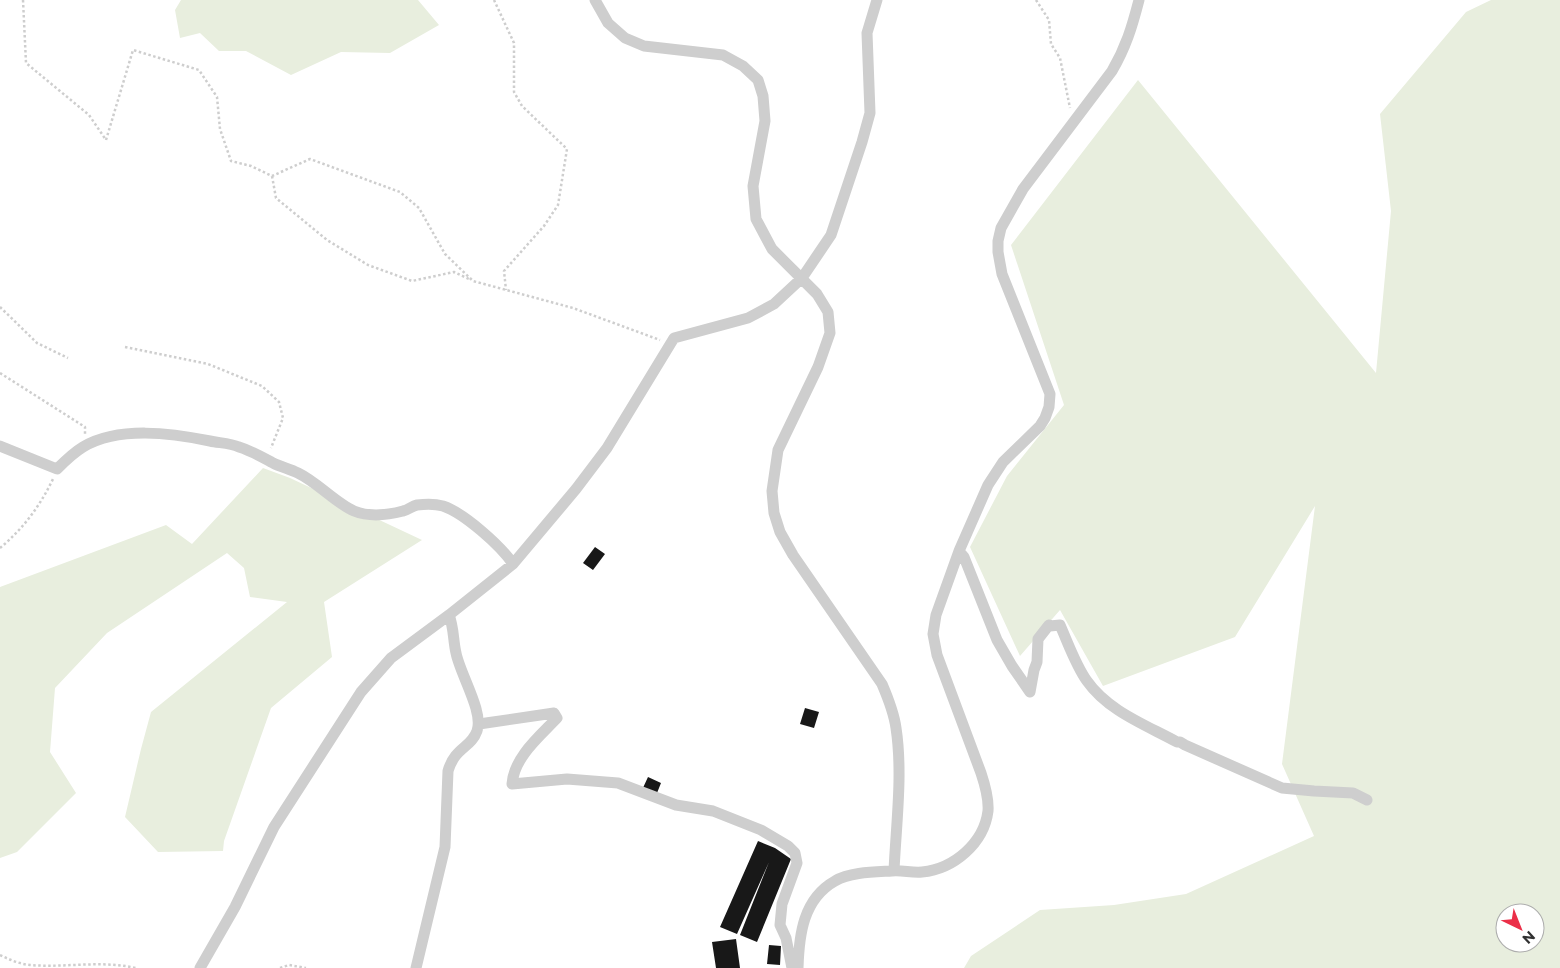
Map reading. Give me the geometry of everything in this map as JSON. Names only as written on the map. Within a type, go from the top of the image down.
[{"type":"street","points":[[595,0],[608,22],[625,38],[644,46],[723,55],[743,66],[758,80],[763,96],[765,120],[754,186],[756,219],[772,249],[817,294],[828,312],[830,333],[818,367],[778,450],[772,490],[774,513],[780,532],[793,555],[882,684],[890,704],[896,727],[899,758],[894,871]]},
{"type":"street","points":[[200,968],[235,907],[274,827],[361,692],[391,658],[513,564],[576,489],[607,448],[674,338],[748,318],[774,304],[802,278],[832,235],[870,114],[867,33],[877,0]]},
{"type":"street","points":[[798,968],[803,922],[812,902],[836,880],[851,876],[894,871],[923,872],[945,866],[963,855],[974,844],[983,829],[988,811],[987,793],[937,655],[933,634],[936,615],[959,551],[988,485],[1003,462],[1040,426],[1049,407],[1050,394],[1002,274],[998,241],[1001,228],[1022,189],[1112,70],[1123,52],[1132,29],[1139,0]]},
{"type":"street","points":[[0,446],[57,469],[84,446],[112,437],[133,433],[185,436],[237,446],[312,480],[354,511],[375,515],[404,511],[416,505],[443,506],[458,514],[491,540],[513,564]]},
{"type":"street","points":[[959,551],[964,558],[998,640],[1012,666],[1030,692],[1034,670],[1038,662],[1038,639],[1049,625],[1060,625],[1086,681],[1098,695],[1117,710],[1177,742],[1282,788],[1352,793],[1367,800]]},
{"type":"street","points":[[416,968],[445,847],[448,770],[451,760],[474,738],[479,724],[477,712],[456,653],[453,624],[449,615]]},
{"type":"street","points":[[479,724],[554,713],[557,718],[529,747],[513,774],[512,784],[567,779],[618,784],[676,805],[713,811],[761,830],[788,846],[795,853],[797,863],[782,904],[780,925],[786,938],[792,968]]},
{"type":"path","points":[[23,0],[26,63],[89,114],[106,140],[133,50],[200,70],[217,97],[220,129],[231,161],[250,166],[272,176],[310,159],[400,192],[419,208],[445,254],[473,281]]},
{"type":"path","points":[[494,0],[514,43],[514,92],[522,106],[567,149],[558,205],[544,226],[504,270],[506,290]]},
{"type":"path","points":[[1036,0],[1050,20],[1051,44],[1060,58],[1073,121]]},
{"type":"path","points":[[272,176],[276,198],[327,240],[368,265],[412,281],[454,272],[473,281],[573,308],[671,343]]},
{"type":"path","points":[[0,307],[37,343],[68,358]]},
{"type":"path","points":[[125,347],[208,364],[262,386],[279,402],[283,418],[267,459]]},
{"type":"path","points":[[0,373],[85,426]]},
{"type":"path","points":[[0,548],[31,517],[57,469]]},
{"type":"path","points":[[0,956],[28,965],[44,967],[106,964],[136,968]]},
{"type":"path","points":[[280,968],[288,965],[306,968]]},
{"type":"green space","points":[[181,0],[418,0],[439,25],[390,53],[341,52],[291,75],[246,51],[219,51],[200,33],[180,38],[175,10]]},
{"type":"green space","points":[[1491,0],[1560,0],[1560,968],[964,968],[971,956],[1040,910],[1114,905],[1186,894],[1314,836],[1282,764],[1315,506],[1235,637],[1103,686],[1060,610],[1020,656],[970,547],[1007,476],[1064,405],[1011,245],[1138,80],[1376,373],[1391,211],[1380,114],[1466,12]]},
{"type":"green space","points":[[263,468],[290,478],[422,540],[324,602],[332,657],[271,708],[224,841],[223,851],[158,852],[125,817],[151,712],[287,602],[250,597],[244,568],[227,553],[107,633],[55,688],[50,752],[76,793],[17,852],[0,858],[0,587],[166,525],[192,544]]},
{"type":"building","points":[[595,547],[605,554],[593,570],[583,563]]},
{"type":"building","points":[[805,708],[819,712],[814,728],[800,724]]},
{"type":"building","points":[[648,777],[661,783],[657,793],[642,790]]},
{"type":"building","points":[[758,841],[775,848],[791,859],[757,942],[740,935],[769,862],[737,934],[720,927]]},
{"type":"building","points":[[736,939],[740,968],[716,968],[712,942]]},
{"type":"building","points":[[769,945],[781,946],[780,965],[767,964]]}]
